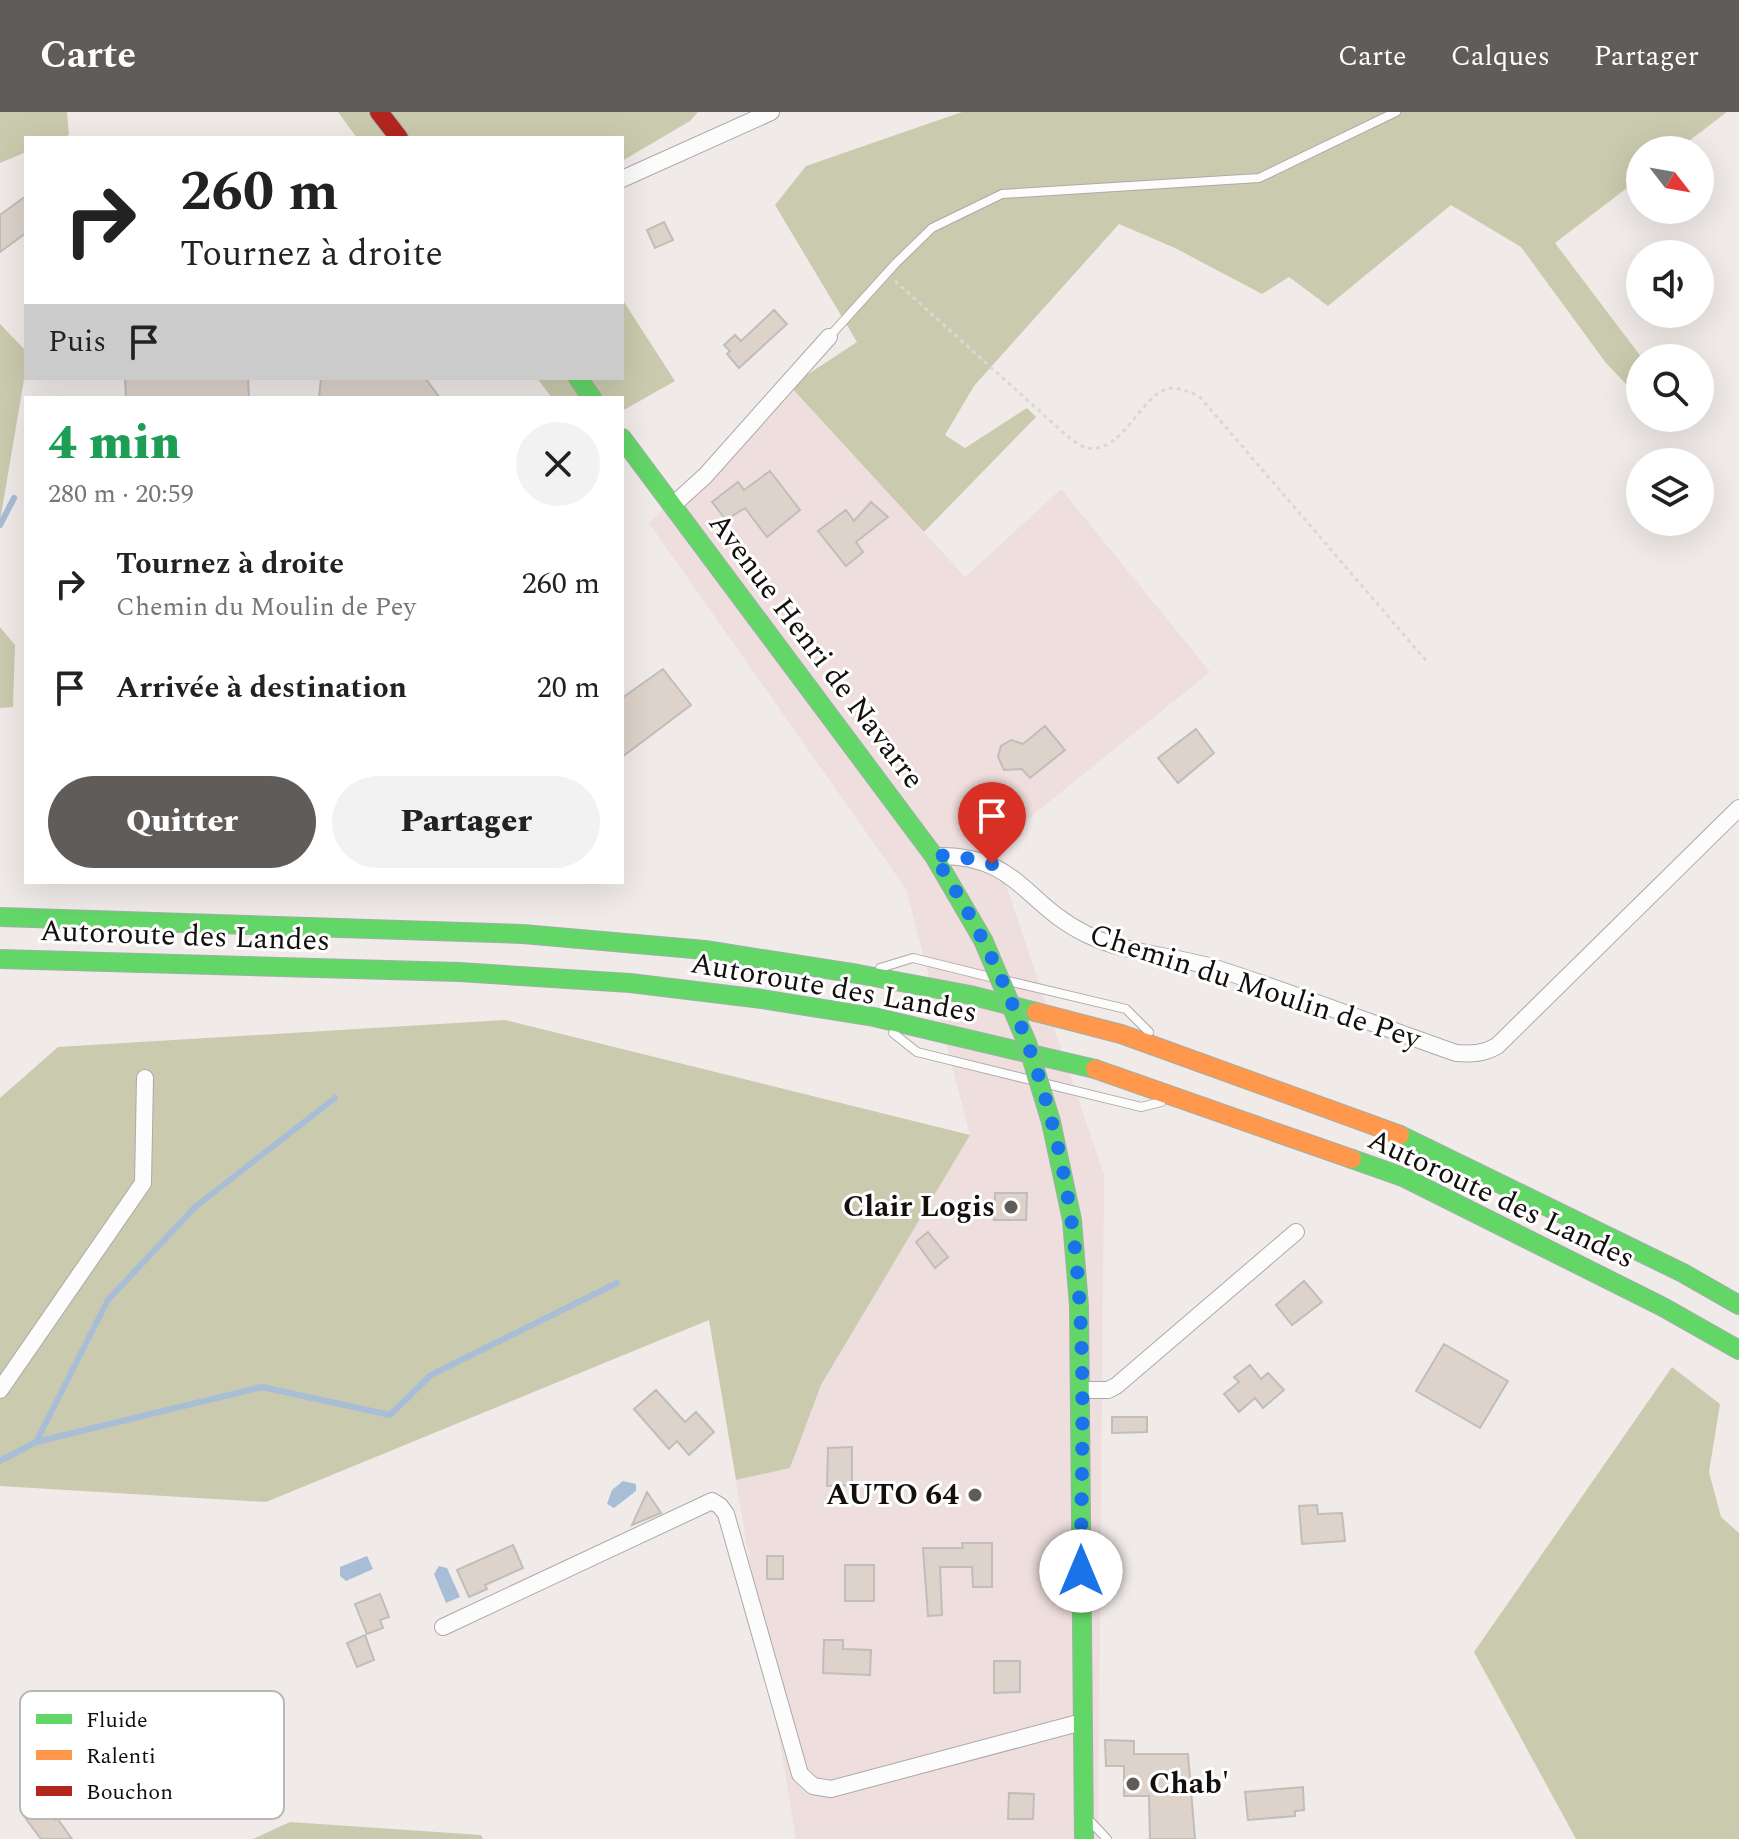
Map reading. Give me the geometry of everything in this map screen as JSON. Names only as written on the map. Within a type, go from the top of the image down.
[{"type":"main road","points":[[379,112],[397,136]]},
{"type":"main road","name":"Avenue Henri de Navarre","points":[[624,441],[934,856],[983,940],[1027,1043],[1051,1122],[1072,1220],[1079,1306],[1084,1839]]},
{"type":"main road","name":"Autoroute des Landes","points":[[0,917],[523,934],[705,950],[970,995],[1121,1034],[1416,1141],[1683,1273],[1739,1305]]},
{"type":"main road","name":"Autoroute des Landes","points":[[0,959],[529,976],[699,991],[874,1017],[1109,1072],[1403,1177],[1663,1307],[1739,1350]]},
{"type":"street","points":[[624,178],[771,112]]},
{"type":"street","points":[[672,506],[705,476],[829,337]]},
{"type":"street","name":"Chemin du Moulin de Pey","points":[[934,856],[954,855],[992,864],[1059,917],[1086,934],[1107,942],[1212,967],[1456,1053],[1471,1054],[1497,1046],[1739,808]]},
{"type":"street","points":[[0,1390],[143,1183],[145,1078]]},
{"type":"street","points":[[1081,1390],[1108,1390],[1116,1386],[1296,1232]]},
{"type":"street","points":[[443,1627],[712,1501],[726,1514],[800,1774],[813,1786],[831,1789],[1082,1722]]},
{"type":"lane","points":[[829,337],[932,228],[1002,194],[1259,178],[1396,112]]},
{"type":"lane","points":[[1083,1815],[1107,1839]]},
{"type":"path","points":[[886,274],[1082,446],[1091,449],[1110,443],[1158,394],[1172,388],[1199,396],[1429,664]]},
{"type":"shaded area","points":[[790,386],[965,577],[1061,489],[1210,672],[993,847],[1104,1175],[1098,1839],[796,1839],[736,1480],[790,1468],[821,1385],[970,1135],[906,889],[649,523]]},
{"type":"green space","points":[[0,112],[67,112],[69,135],[24,136],[24,153],[0,163]]},
{"type":"green space","points":[[338,112],[698,112],[690,121],[624,160],[624,136],[356,136]]},
{"type":"green space","points":[[962,112],[1727,112],[1695,136],[1626,136],[1626,189],[1555,243],[1631,344],[1626,344],[1626,384],[1606,363],[1521,247],[1451,205],[1328,306],[1289,277],[1262,294],[1175,248],[1119,224],[974,386],[945,435],[965,448],[1027,408],[1036,417],[924,532],[790,386],[857,342],[775,205],[806,166]]},
{"type":"green space","points":[[624,302],[675,381],[624,410],[624,396],[550,396],[538,380],[624,380]]},
{"type":"green space","points":[[0,324],[24,349],[24,380],[0,521]]},
{"type":"green space","points":[[0,627],[15,645],[13,707],[0,708]]},
{"type":"green space","points":[[505,1020],[970,1135],[821,1385],[790,1468],[736,1480],[709,1320],[266,1502],[0,1486],[0,1098],[58,1047]]},
{"type":"green space","points":[[1672,1367],[1720,1404],[1709,1472],[1721,1517],[1739,1533],[1739,1839],[1576,1839],[1474,1652]]},
{"type":"green space","points":[[290,1822],[481,1835],[483,1839],[253,1839]]},
{"type":"water","points":[[623,1481],[636,1484],[636,1491],[614,1508],[607,1504],[612,1490]]},
{"type":"water","points":[[367,1556],[373,1569],[346,1581],[340,1576],[340,1567]]},
{"type":"water","points":[[439,1566],[447,1568],[460,1597],[446,1603],[434,1574]]},
{"type":"building","points":[[24,197],[24,234],[0,252],[0,215]]},
{"type":"building","points":[[664,222],[673,240],[655,248],[647,230]]},
{"type":"building","points":[[774,310],[787,324],[739,368],[727,354],[730,351],[724,345],[735,335],[741,341]]},
{"type":"building","points":[[125,380],[248,380],[249,396],[126,396]]},
{"type":"building","points":[[321,380],[426,380],[438,396],[319,396]]},
{"type":"building","points":[[770,471],[800,510],[767,537],[745,508],[726,520],[712,502],[738,482],[744,490]]},
{"type":"building","points":[[871,502],[888,517],[856,542],[863,552],[846,566],[818,531],[846,510],[854,521]]},
{"type":"building","points":[[663,669],[691,705],[624,755],[624,697]]},
{"type":"building","points":[[1045,726],[1065,750],[1030,778],[1022,769],[1004,770],[998,757],[1001,746],[1011,740],[1023,744]]},
{"type":"building","points":[[1196,729],[1214,753],[1178,783],[1158,758]]},
{"type":"building","name":"Clair Logis","points":[[995,1193],[1027,1193],[1026,1220],[994,1220]]},
{"type":"building","points":[[928,1232],[948,1257],[935,1268],[916,1242]]},
{"type":"building","points":[[1304,1281],[1322,1302],[1292,1325],[1276,1305]]},
{"type":"building","points":[[1444,1344],[1508,1381],[1480,1428],[1416,1391]]},
{"type":"building","points":[[1250,1365],[1261,1379],[1268,1373],[1284,1390],[1263,1408],[1255,1398],[1239,1412],[1224,1394],[1239,1382],[1234,1377]]},
{"type":"building","points":[[656,1390],[685,1422],[696,1412],[714,1432],[689,1455],[677,1441],[669,1449],[634,1409]]},
{"type":"building","points":[[1112,1417],[1147,1417],[1147,1432],[1112,1433]]},
{"type":"building","points":[[852,1447],[852,1485],[827,1486],[828,1448]]},
{"type":"building","points":[[647,1492],[661,1513],[632,1525]]},
{"type":"building","points":[[1317,1505],[1318,1514],[1342,1513],[1345,1541],[1302,1544],[1299,1506]]},
{"type":"building","points":[[962,1543],[992,1543],[992,1587],[973,1587],[972,1567],[940,1567],[942,1615],[928,1616],[923,1548],[963,1548]]},
{"type":"building","points":[[513,1545],[523,1568],[485,1585],[487,1589],[469,1597],[457,1570]]},
{"type":"building","points":[[767,1556],[783,1556],[783,1579],[767,1579]]},
{"type":"building","points":[[845,1565],[874,1565],[874,1601],[845,1601]]},
{"type":"building","points":[[380,1594],[389,1617],[380,1620],[383,1628],[367,1634],[355,1604]]},
{"type":"building","points":[[365,1635],[374,1660],[357,1667],[347,1643]]},
{"type":"building","points":[[824,1640],[843,1640],[843,1649],[871,1650],[870,1675],[823,1673]]},
{"type":"building","points":[[994,1661],[1020,1661],[1020,1692],[994,1693]]},
{"type":"building","points":[[1105,1740],[1134,1741],[1134,1754],[1188,1754],[1195,1839],[1150,1839],[1149,1796],[1124,1796],[1124,1766],[1106,1766]]},
{"type":"building","points":[[1303,1787],[1304,1810],[1295,1811],[1295,1816],[1248,1820],[1245,1792]]},
{"type":"building","points":[[1009,1793],[1034,1794],[1033,1819],[1008,1819]]},
{"type":"building","points":[[26,1819],[58,1819],[72,1839],[41,1839]]},
{"type":"waterway","points":[[0,525],[14,498]]},
{"type":"waterway","points":[[0,1461],[36,1442],[108,1300],[195,1207],[335,1098]]},
{"type":"waterway","points":[[36,1442],[262,1387],[390,1415],[431,1375],[617,1283]]},
{"type":"traffic: fast","points":[[579,380],[591,396]]},
{"type":"traffic: fast","points":[[624,441],[934,856],[983,940]]},
{"type":"traffic: fast","points":[[0,917],[523,934],[705,950],[858,974],[970,995],[1036,1012]]},
{"type":"traffic: fast","points":[[983,940],[1027,1043],[1051,1122]]},
{"type":"traffic: fast","points":[[0,959],[459,972],[630,983],[874,1017],[1095,1069]]},
{"type":"traffic: fast","points":[[1051,1122],[1072,1220],[1079,1306],[1084,1839]]},
{"type":"traffic: fast","points":[[1400,1135],[1683,1273],[1739,1305]]},
{"type":"traffic: fast","points":[[1352,1159],[1403,1177],[1663,1307],[1739,1350]]},
{"type":"traffic: slow","points":[[1036,1012],[1121,1034],[1400,1135]]},
{"type":"traffic: slow","points":[[1095,1069],[1352,1159]]},
{"type":"traffic: jam","points":[[379,112],[397,136]]},
{"type":"place","name":"Clair Logis","points":[[1011,1207]]},
{"type":"place","name":"AUTO 64","points":[[975,1495]]},
{"type":"place","name":"Chab'","points":[[1133,1784]]},
{"type":"route","points":[[992,864],[954,855],[934,856],[983,940],[1012,1003],[1037,1072],[1064,1176],[1072,1220],[1079,1306],[1081,1571]]}]
